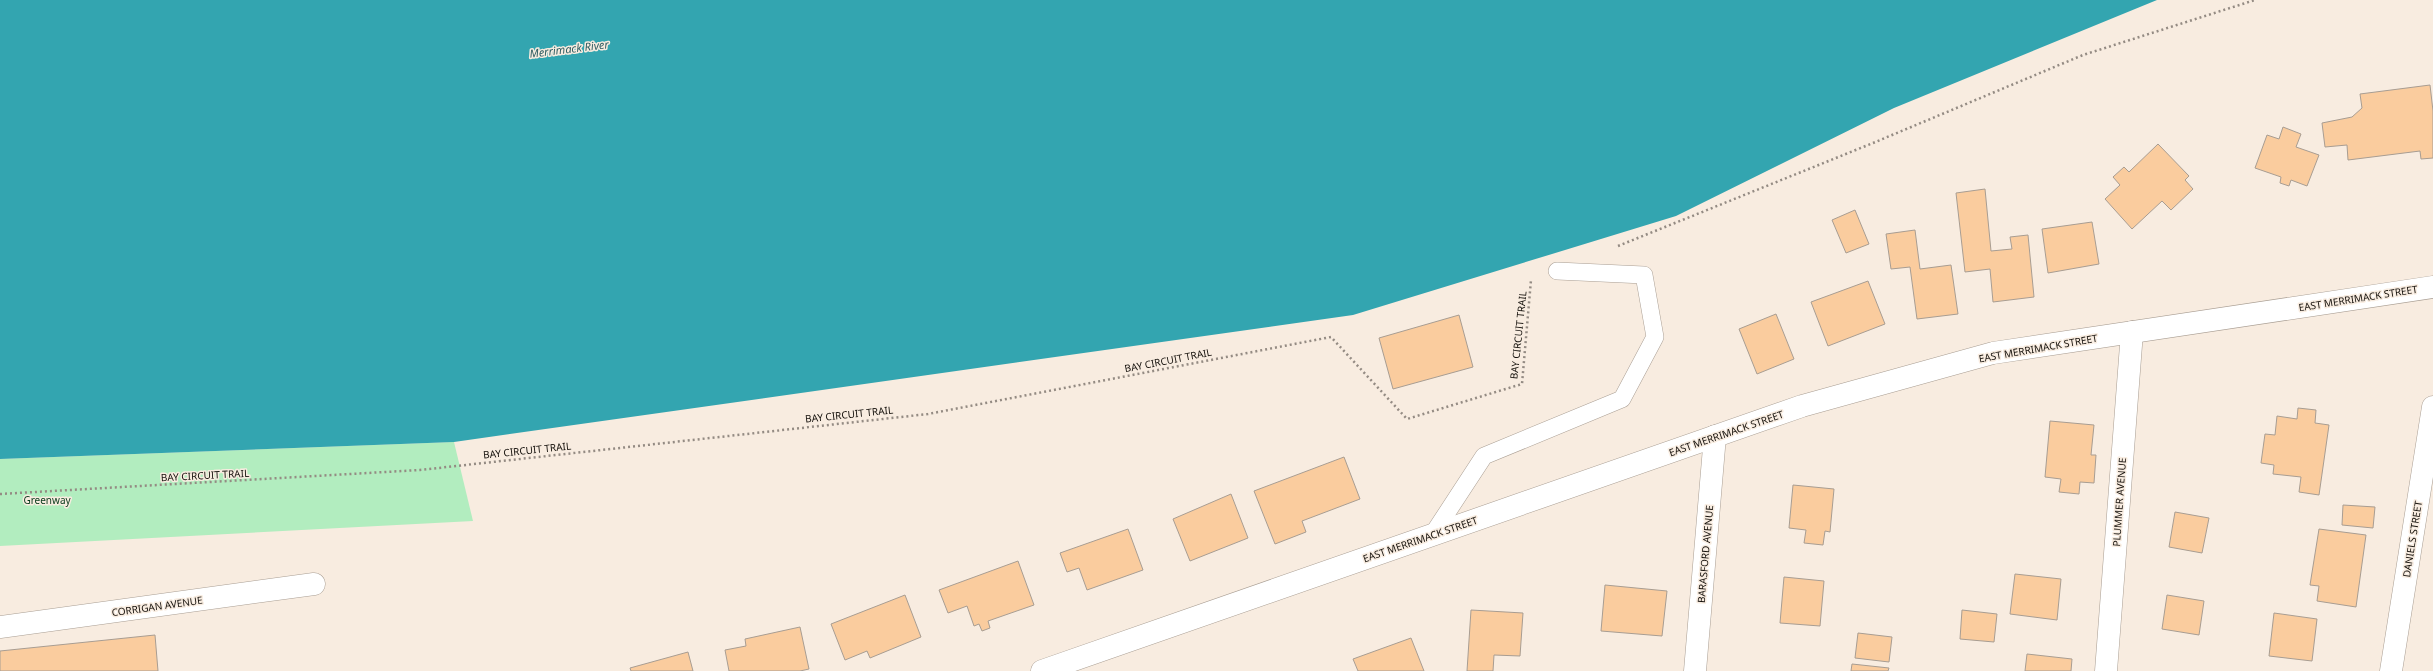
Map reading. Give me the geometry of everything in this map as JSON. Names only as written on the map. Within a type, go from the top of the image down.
[{"type":"street","name":"EAST MERRIMACK STREET","points":[[1042,671],[1802,406],[1993,353],[2433,287]]},
{"type":"street","name":"PLUMMER AVENUE","points":[[2106,671],[2132,332]]},
{"type":"street","name":"DANIELS STREET","points":[[2391,671],[2433,407]]},
{"type":"street","name":"BARASFORD AVENUE","points":[[1695,671],[1715,436]]},
{"type":"street","name":"CORRIGAN AVENUE","points":[[0,627],[314,584]]},
{"type":"lane","points":[[1433,534],[1484,456],[1622,399],[1655,337],[1644,275],[1557,271]]},
{"type":"path","points":[[1616,247],[1873,143],[2083,55],[2255,0]]},
{"type":"path","name":"BAY CIRCUIT TRAIL","points":[[0,494],[420,470],[928,414],[1331,337],[1407,419],[1522,384],[1532,277],[1557,271]]},
{"type":"green space","name":"Greenway","points":[[454,442],[473,521],[0,546],[0,459]]},
{"type":"water","name":"Merrimack River","points":[[0,0],[2157,0],[1894,108],[1676,216],[1353,315],[454,442],[0,459]]},
{"type":"building","points":[[2430,85],[2433,111],[2433,158],[2421,159],[2420,151],[2348,160],[2347,145],[2325,147],[2322,123],[2352,117],[2362,108],[2360,94]]},
{"type":"building","points":[[2283,127],[2301,134],[2296,147],[2319,155],[2307,186],[2291,180],[2289,186],[2280,183],[2281,177],[2255,168],[2267,135],[2279,139]]},
{"type":"building","points":[[2158,144],[2189,176],[2185,180],[2193,189],[2171,210],[2162,201],[2132,229],[2105,199],[2120,185],[2113,177],[2124,167],[2129,172]]},
{"type":"building","points":[[1985,189],[1991,251],[2012,249],[2010,237],[2028,235],[2034,297],[1993,302],[1990,269],[1965,272],[1956,193]]},
{"type":"building","points":[[1855,210],[1869,244],[1846,253],[1832,220]]},
{"type":"building","points":[[2092,222],[2099,264],[2048,273],[2042,229]]},
{"type":"building","points":[[1915,230],[1920,269],[1951,265],[1958,314],[1917,319],[1910,267],[1891,269],[1886,234]]},
{"type":"building","points":[[1868,281],[1885,324],[1828,346],[1811,302]]},
{"type":"building","points":[[1776,314],[1794,359],[1757,374],[1739,329]]},
{"type":"building","points":[[1459,315],[1473,367],[1393,389],[1379,338]]},
{"type":"building","points":[[2298,408],[2316,410],[2315,423],[2329,425],[2319,495],[2299,492],[2301,477],[2273,474],[2274,465],[2261,463],[2265,434],[2275,435],[2277,416],[2297,419]]},
{"type":"building","points":[[2050,421],[2094,425],[2091,455],[2096,455],[2094,483],[2080,482],[2079,494],[2059,492],[2061,479],[2045,477]]},
{"type":"building","points":[[1344,457],[1360,499],[1302,521],[1306,532],[1275,544],[1254,491]]},
{"type":"building","points":[[1793,485],[1834,489],[1830,532],[1825,531],[1823,545],[1804,543],[1806,530],[1789,528]]},
{"type":"building","points":[[1231,494],[1248,538],[1190,561],[1173,519]]},
{"type":"building","points":[[2343,505],[2375,507],[2373,528],[2342,525]]},
{"type":"building","points":[[2175,512],[2209,518],[2202,553],[2169,547]]},
{"type":"building","points":[[1128,529],[1143,570],[1087,590],[1079,568],[1067,572],[1060,553]]},
{"type":"building","points":[[2319,529],[2366,535],[2356,607],[2317,601],[2319,586],[2310,585]]},
{"type":"building","points":[[1018,561],[1034,605],[988,621],[990,628],[982,631],[979,624],[974,626],[967,606],[948,613],[939,590]]},
{"type":"building","points":[[2015,574],[2061,579],[2057,620],[2010,614]]},
{"type":"building","points":[[1784,577],[1824,581],[1820,626],[1780,623]]},
{"type":"building","points":[[1605,585],[1667,591],[1662,636],[1601,631]]},
{"type":"building","points":[[905,595],[921,637],[870,658],[867,651],[845,660],[831,624]]},
{"type":"building","points":[[2167,595],[2204,601],[2199,635],[2162,629]]},
{"type":"building","points":[[1471,610],[1523,613],[1520,656],[1494,655],[1493,671],[1467,671]]},
{"type":"building","points":[[1962,610],[1997,614],[1994,642],[1960,639]]},
{"type":"building","points":[[2274,613],[2317,619],[2312,661],[2269,656]]},
{"type":"building","points":[[800,627],[809,669],[800,671],[729,671],[725,650],[746,646],[745,639]]},
{"type":"building","points":[[1858,633],[1892,637],[1889,662],[1855,658]]},
{"type":"building","points":[[155,635],[158,671],[0,671],[0,651]]},
{"type":"building","points":[[1411,638],[1424,671],[1358,671],[1353,659]]},
{"type":"building","points":[[688,652],[693,671],[631,671],[630,668]]},
{"type":"building","points":[[2027,654],[2072,659],[2071,671],[2025,671]]},
{"type":"building","points":[[1852,664],[1889,668],[1888,671],[1851,671]]}]
